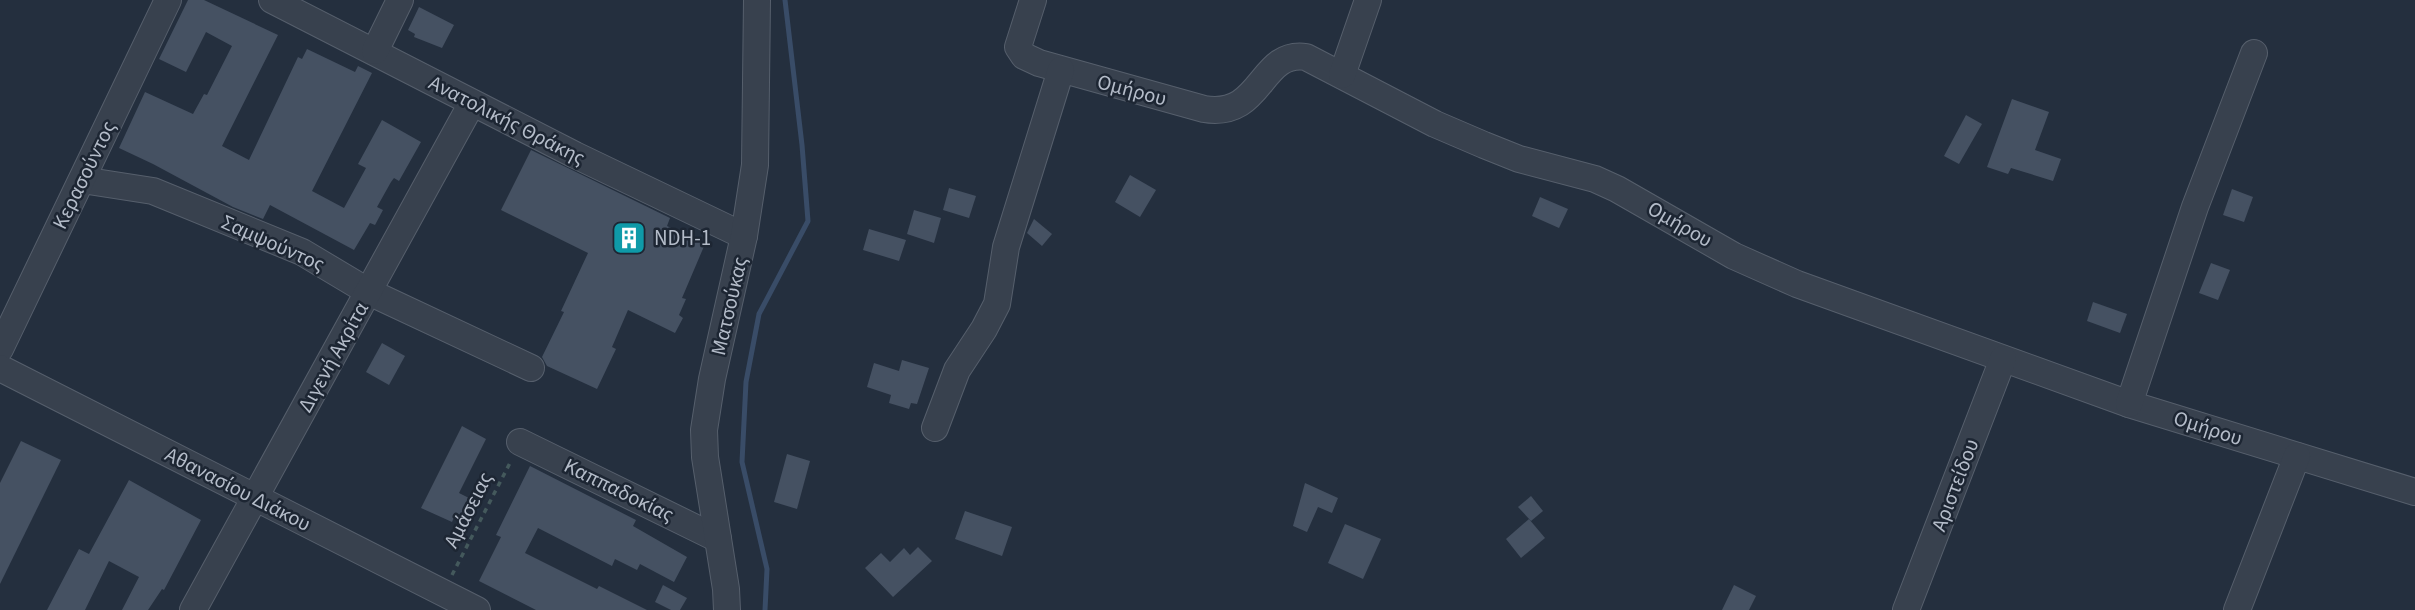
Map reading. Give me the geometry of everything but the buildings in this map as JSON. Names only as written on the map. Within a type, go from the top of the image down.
[{"type":"street","name":"Ανατολικής Θράκης","points":[[272,0],[575,155],[744,236]]},
{"type":"street","points":[[375,51],[400,0]]},
{"type":"street","name":"Ματσούκας","points":[[727,610],[719,539],[705,457],[705,418],[744,236],[755,165],[757,0]]},
{"type":"street","name":"Ομήρου","points":[[1033,0],[1021,33],[1019,50],[1028,59],[1219,111],[1236,107],[1246,100],[1275,66],[1288,58],[1307,57],[1435,124],[1484,145],[1519,159],[1605,183],[1764,270],[1830,297],[2129,404],[2415,492]]},
{"type":"street","points":[[1342,75],[1368,0]]},
{"type":"street","name":"Κερασούντος","points":[[0,349],[82,180],[162,2]]},
{"type":"street","points":[[2129,404],[2195,207],[2254,53]]},
{"type":"street","points":[[935,428],[957,370],[997,304],[1006,247],[1061,70]]},
{"type":"street","name":"Διγενή Ακρίτα","points":[[193,610],[472,103]]},
{"type":"street","name":"Σαμψούντος","points":[[82,180],[153,191],[302,252],[369,292],[531,368]]},
{"type":"street","name":"Αριστείδου","points":[[1906,610],[2003,359]]},
{"type":"street","name":"Αθανασίου Διάκου","points":[[0,368],[477,610]]},
{"type":"street","name":"Καππαδοκίας","points":[[520,442],[719,539]]},
{"type":"street","points":[[2237,610],[2297,456]]},
{"type":"path","name":"Αμάσειας","points":[[443,593],[520,442]]},
{"type":"waterway","points":[[765,610],[767,569],[742,462],[746,382],[759,314],[808,221],[785,0]]},
{"type":"place","name":"NDH-1","points":[[629,238]]}]
